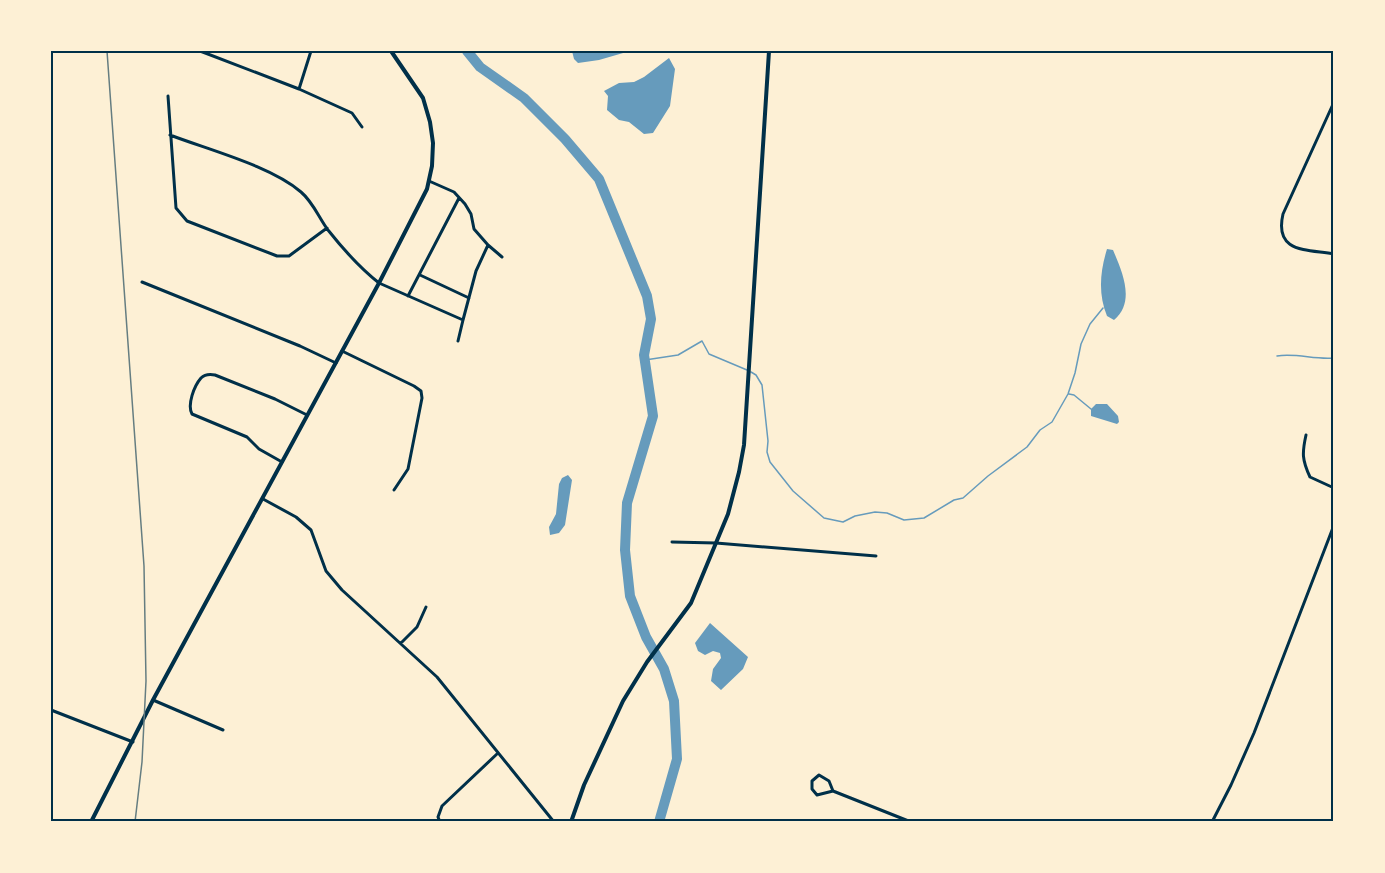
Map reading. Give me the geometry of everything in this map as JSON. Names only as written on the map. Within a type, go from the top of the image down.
[{"type":"street","points":[[200,51],[299,89],[352,113],[362,127]]},
{"type":"street","points":[[299,89],[311,51]]},
{"type":"street","points":[[91,822],[153,700],[422,202],[429,181],[433,143],[423,98],[391,51]]},
{"type":"street","points":[[571,822],[581,791],[615,719],[647,662],[691,603],[728,514],[740,472],[744,445],[769,51]]},
{"type":"street","points":[[168,96],[176,208],[187,221],[277,256],[289,256],[327,228]]},
{"type":"street","points":[[1334,102],[1283,214],[1281,235],[1288,244],[1334,254]]},
{"type":"street","points":[[170,135],[280,176],[303,194],[350,256],[380,283],[463,320]]},
{"type":"street","points":[[429,181],[446,188],[459,198],[471,214],[474,229],[502,257]]},
{"type":"street","points":[[408,296],[459,198]]},
{"type":"street","points":[[458,341],[476,271],[488,245]]},
{"type":"street","points":[[420,275],[469,298]]},
{"type":"street","points":[[142,282],[300,346],[336,363]]},
{"type":"street","points":[[342,351],[414,386],[421,392],[422,398],[408,469],[394,490]]},
{"type":"street","points":[[282,462],[258,448],[246,436],[192,414],[189,404],[200,379],[207,375],[214,375],[279,400],[308,416]]},
{"type":"street","points":[[1306,435],[1303,463],[1310,477],[1334,488]]},
{"type":"street","points":[[263,499],[296,517],[311,530],[326,571],[342,590],[437,677],[554,822]]},
{"type":"street","points":[[1212,822],[1232,785],[1254,733],[1334,525]]},
{"type":"street","points":[[672,542],[716,543],[876,556]]},
{"type":"street","points":[[401,643],[417,627],[426,607]]},
{"type":"street","points":[[153,700],[223,730]]},
{"type":"street","points":[[51,710],[133,742]]},
{"type":"street","points":[[440,822],[438,817],[442,806],[498,753]]},
{"type":"street","points":[[832,791],[829,781],[819,775],[812,781],[812,789],[818,795],[832,791],[910,822]]},
{"type":"water","points":[[572,51],[630,51],[578,63]]},
{"type":"water","points":[[669,58],[675,69],[670,106],[653,133],[644,134],[629,122],[619,120],[607,110],[608,96],[604,91],[619,83],[634,82],[644,77]]},
{"type":"water","points":[[1107,249],[1113,250],[1123,277],[1126,295],[1121,313],[1114,320],[1107,316],[1101,291]]},
{"type":"water","points":[[1096,404],[1107,404],[1118,416],[1119,422],[1117,424],[1091,416],[1091,409]]},
{"type":"water","points":[[568,475],[572,480],[565,525],[559,533],[550,535],[549,527],[556,514],[559,484],[562,478]]},
{"type":"water","points":[[710,623],[748,657],[743,669],[721,690],[711,681],[713,669],[721,658],[720,653],[713,651],[705,655],[698,651],[695,643]]},
{"type":"waterway","points":[[467,51],[480,67],[524,98],[565,139],[599,179],[647,296],[651,319],[644,355],[653,416],[627,503],[625,550],[630,596],[646,637],[664,669],[674,701],[677,759],[659,822]]},
{"type":"waterway","points":[[751,372],[756,375],[762,385],[768,441],[767,452],[770,462],[793,491],[824,518],[843,522],[855,516],[875,512],[887,513],[904,520],[924,518],[954,500],[963,498],[1027,447],[1040,430],[1052,422],[1068,394],[1081,344],[1090,324],[1103,308]]},
{"type":"waterway","points":[[645,360],[678,355],[702,341],[709,354],[747,370]]},
{"type":"waterway","points":[[1277,356],[1334,358]]},
{"type":"waterway","points":[[1069,394],[1074,395],[1091,409]]},
{"type":"railway","points":[[107,51],[144,566],[146,681],[142,762],[135,822]]}]
